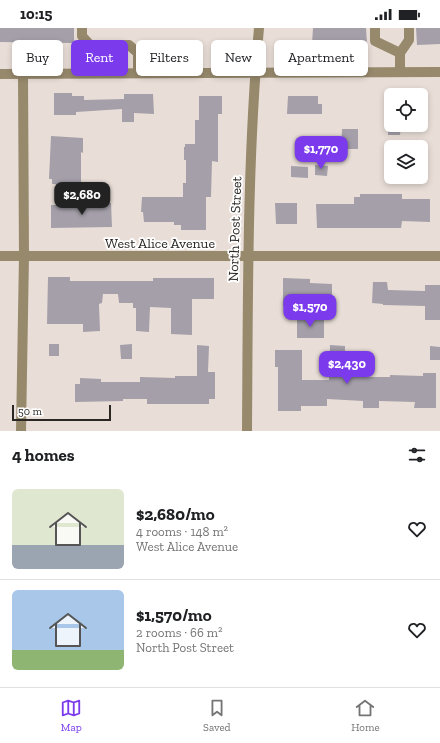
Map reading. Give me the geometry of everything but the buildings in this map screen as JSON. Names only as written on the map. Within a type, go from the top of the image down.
[{"type":"street","points":[[82,28],[82,36],[91,46],[129,46],[136,51]]},
{"type":"street","name":"North Post Street","points":[[258,40],[259,28]]},
{"type":"street","points":[[375,28],[375,41],[400,53]]},
{"type":"street","points":[[400,72],[400,53],[409,40],[409,28]]},
{"type":"street","points":[[266,72],[440,72]]},
{"type":"street","points":[[63,74],[136,73]]},
{"type":"street","points":[[0,74],[12,74]]},
{"type":"street","points":[[21,431],[24,256],[23,76]]},
{"type":"street","name":"North Post Street","points":[[247,431],[248,256],[255,76]]},
{"type":"street","name":"West Alice Avenue","points":[[0,256],[440,256]]}]
